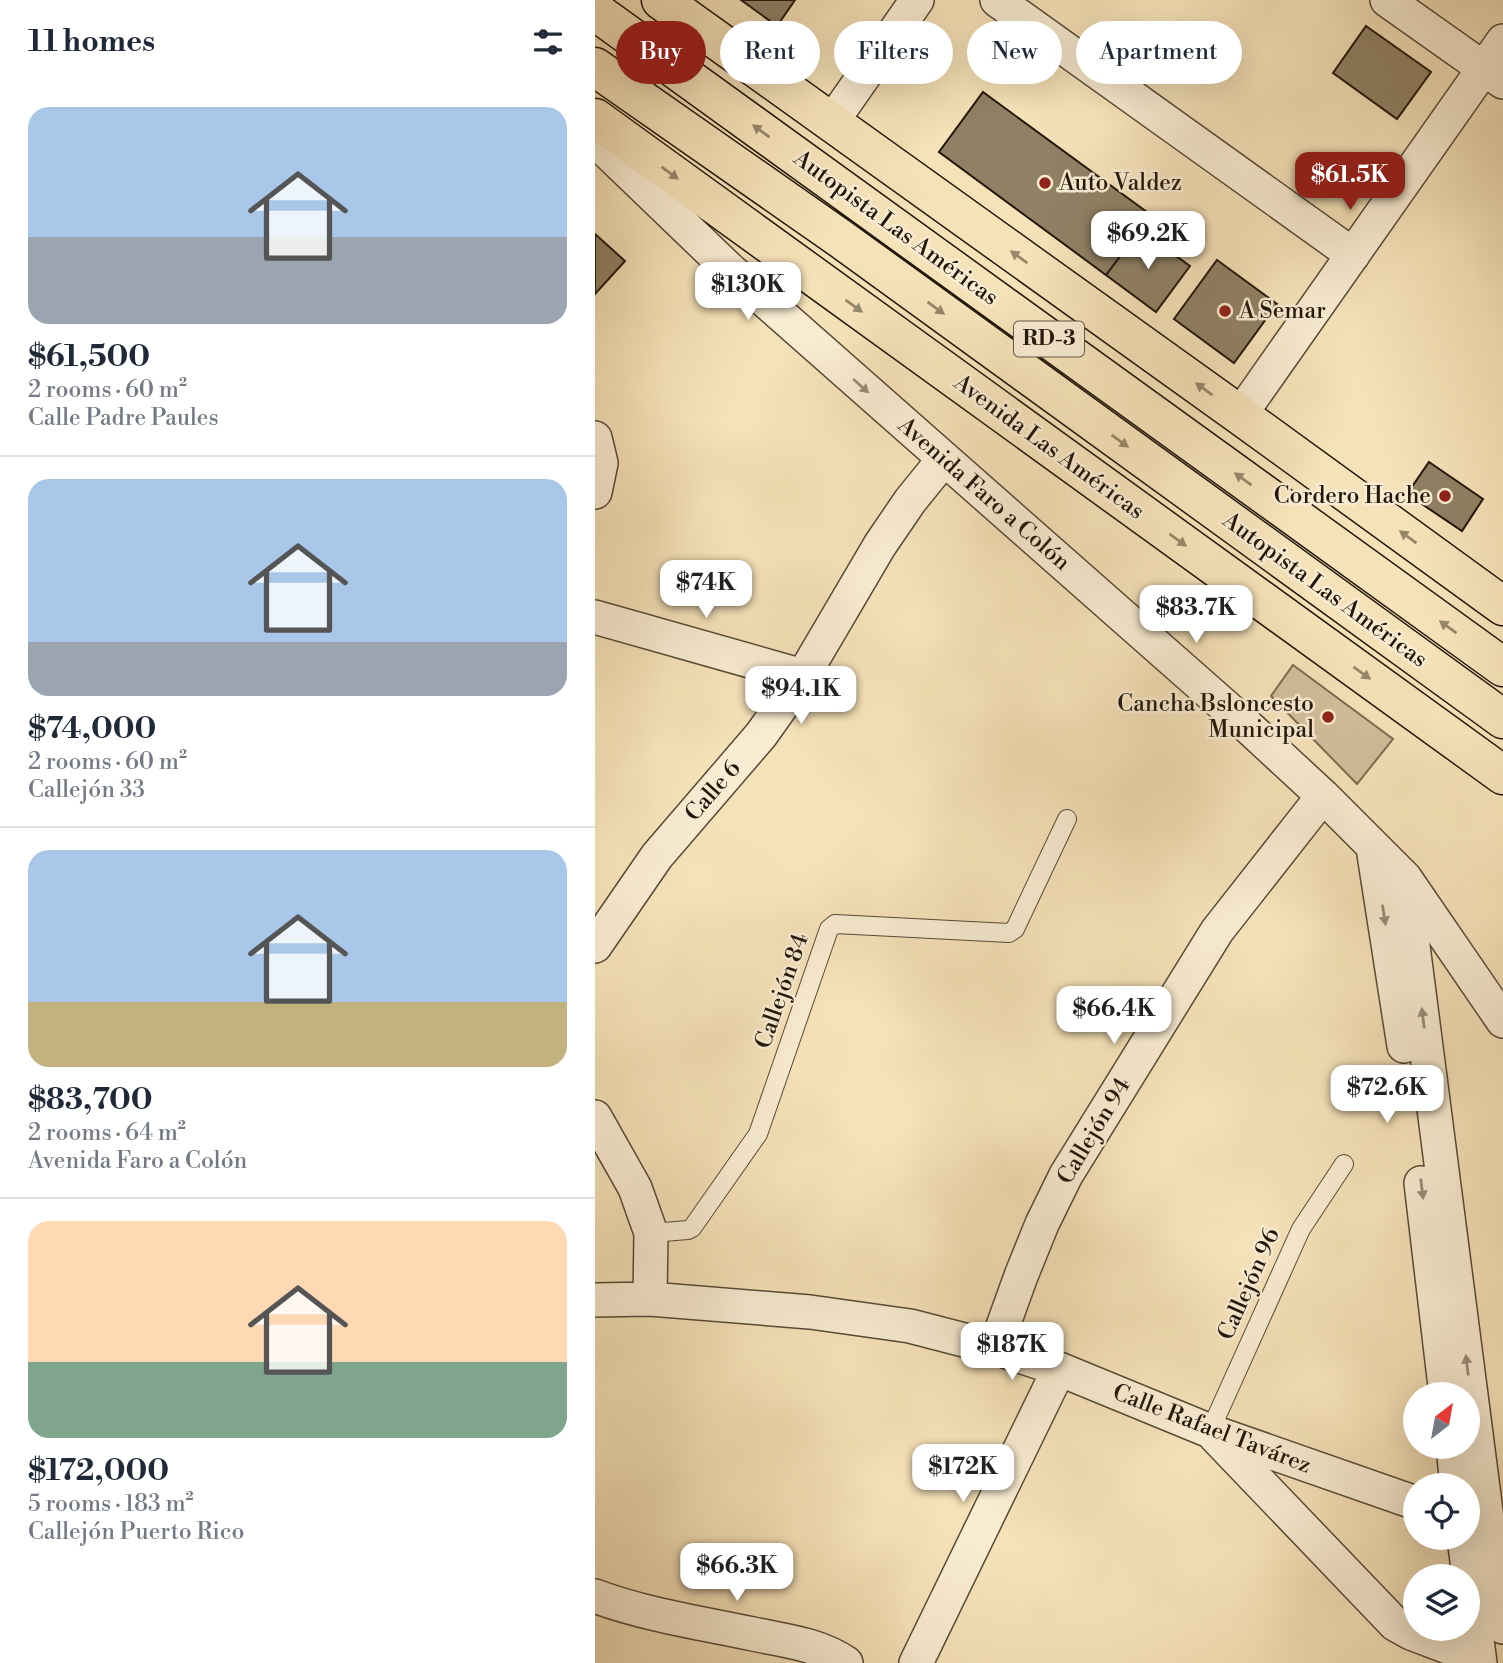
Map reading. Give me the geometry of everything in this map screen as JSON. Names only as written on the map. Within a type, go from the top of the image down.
[{"type":"main road","points":[[661,0],[1503,606]]},
{"type":"main road","name":"Autopista Las Américas","points":[[595,11],[1503,667]]},
{"type":"main road","name":"Autopista Las Américas","points":[[595,50],[841,239]]},
{"type":"main road","name":"Autopista Las Américas","points":[[595,67],[841,239],[1503,719]]},
{"type":"main road","name":"Avenida Las Américas","points":[[595,118],[1503,775]]},
{"type":"street","points":[[831,123],[917,0]]},
{"type":"street","points":[[996,0],[1353,255]]},
{"type":"street","points":[[1387,0],[1493,75]]},
{"type":"street","points":[[1240,415],[1353,255],[1493,75],[1503,41]]},
{"type":"street","name":"Avenida Faro a Colón","points":[[595,140],[729,269],[1244,723],[1323,796],[1405,878],[1503,1021]]},
{"type":"street","points":[[595,492],[601,463],[596,438]]},
{"type":"street","name":"Calle 6","points":[[595,946],[657,856],[761,735],[803,676],[880,545],[910,501],[944,459]]},
{"type":"street","points":[[595,617],[803,676]]},
{"type":"street","name":"Callejón 94","points":[[995,1348],[1042,1224],[1066,1175],[1217,930],[1323,796]]},
{"type":"street","points":[[1373,848],[1406,1061],[1444,1382]]},
{"type":"street","points":[[1405,878],[1467,1473]]},
{"type":"street","points":[[595,1117],[635,1188],[651,1233],[650,1299]]},
{"type":"street","name":"Calle Rafael Tavárez","points":[[595,1300],[650,1299],[810,1312],[909,1326],[995,1348],[1059,1369],[1210,1431],[1403,1498]]},
{"type":"street","points":[[916,1663],[1059,1369]]},
{"type":"street","points":[[1210,1431],[1395,1624],[1480,1661],[1474,1550]]},
{"type":"street","points":[[1479,1550],[1503,1627]]},
{"type":"street","points":[[595,1596],[650,1612],[817,1647],[846,1663]]},
{"type":"lane","name":"Callejón 84","points":[[651,1233],[692,1228],[758,1135],[832,926],[1009,933],[1015,929],[1067,819]]},
{"type":"lane","name":"Callejón 96","points":[[1210,1431],[1301,1229],[1344,1164]]},
{"type":"shaded area","name":"Cancha Bsloncesto Municipal","points":[[1293,665],[1393,739],[1357,784],[1271,696]]},
{"type":"building","points":[[741,0],[795,0],[780,21],[770,21]]},
{"type":"building","points":[[1366,26],[1431,72],[1397,119],[1333,73]]},
{"type":"building","name":"Auto Valdez","points":[[983,92],[1151,215],[1106,275],[939,152]]},
{"type":"building","points":[[1140,230],[1190,266],[1156,312],[1106,275]]},
{"type":"building","points":[[595,234],[625,261],[595,294]]},
{"type":"building","name":"A Semar","points":[[1217,260],[1277,304],[1234,363],[1174,319]]},
{"type":"building","name":"Cordero Hache","points":[[1429,462],[1483,499],[1462,531],[1407,494]]},
{"type":"place","name":"Auto Valdez","points":[[1045,183]]},
{"type":"place","name":"A Semar","points":[[1225,311]]},
{"type":"place","name":"Cordero Hache","points":[[1445,496]]},
{"type":"place","name":"Cancha Bsloncesto Municipal","points":[[1328,717]]}]
